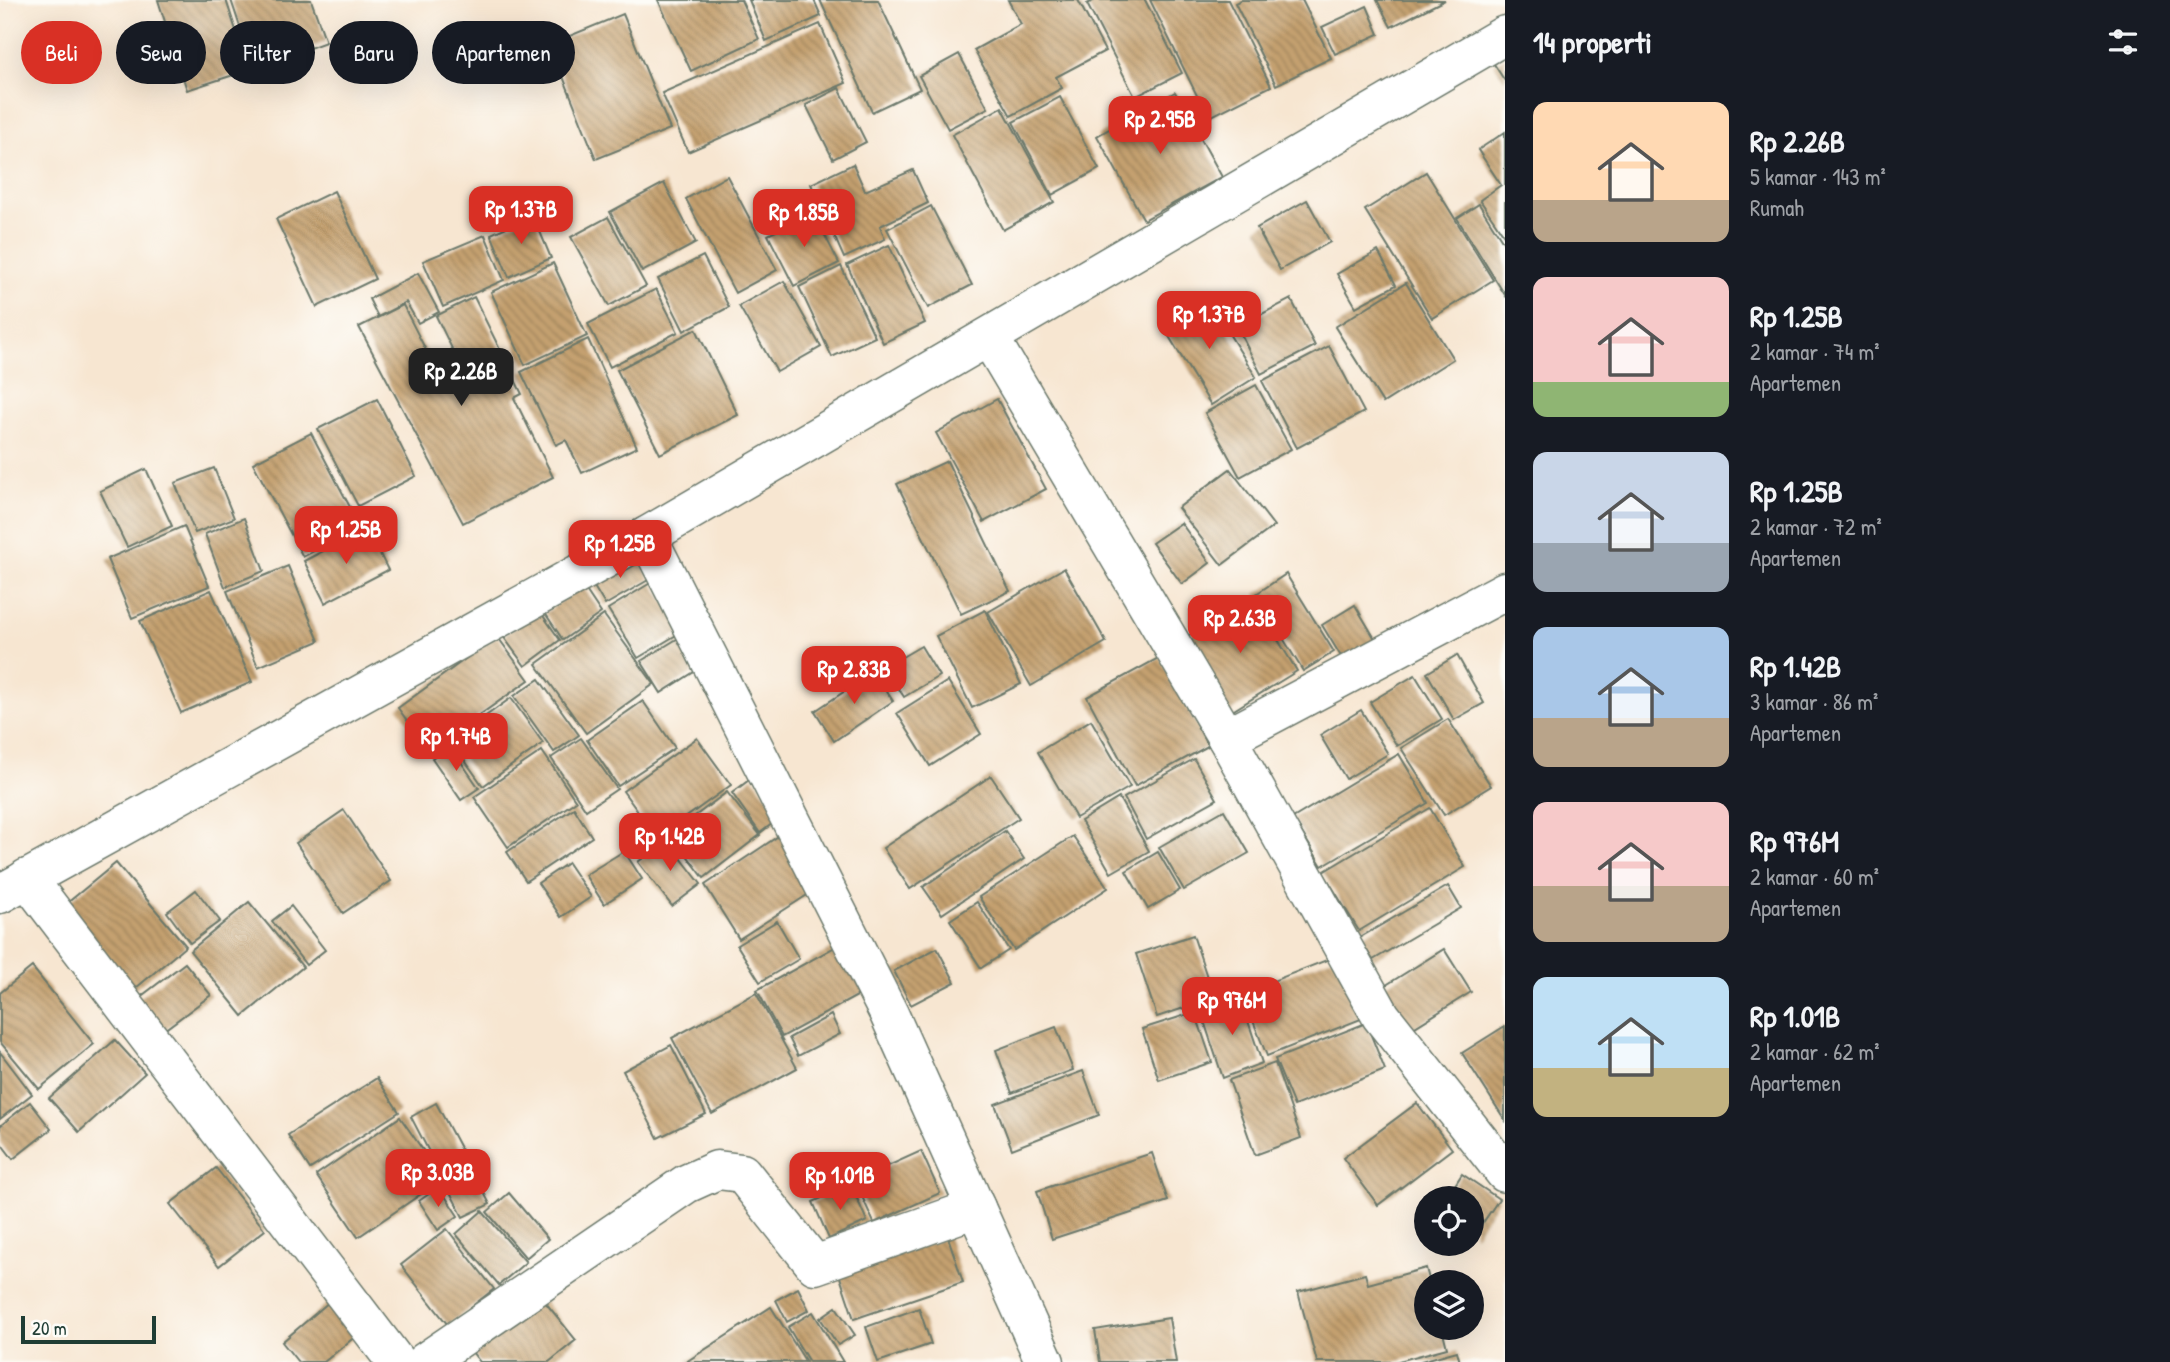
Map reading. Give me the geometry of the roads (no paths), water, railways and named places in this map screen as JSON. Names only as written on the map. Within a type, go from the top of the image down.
[{"type":"street","points":[[396,1362],[14,886],[647,536],[1505,35]]},
{"type":"street","points":[[989,337],[1227,738],[1381,1016],[1505,1173]]},
{"type":"street","points":[[647,536],[889,1014],[1045,1362]]},
{"type":"street","points":[[1227,738],[1505,591]]},
{"type":"street","points":[[425,1362],[686,1184],[718,1170],[743,1172],[815,1265],[976,1208]]}]
